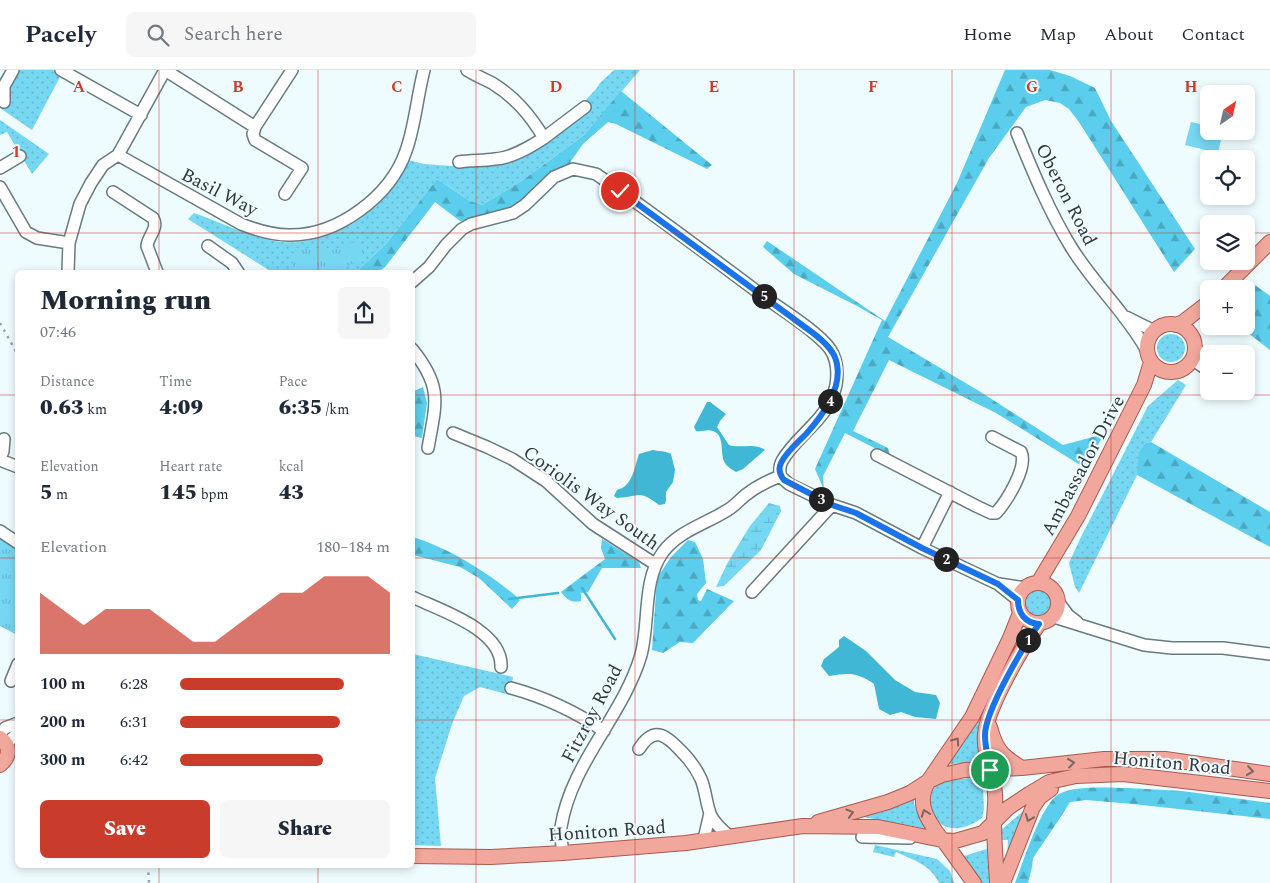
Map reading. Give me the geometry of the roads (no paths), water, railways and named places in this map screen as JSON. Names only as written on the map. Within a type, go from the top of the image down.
[{"type":"main road","points":[[1232,280],[1270,242]]},
{"type":"main road","points":[[1176,325],[1189,332],[1192,338],[1195,346],[1192,359],[1185,368],[1179,371],[1165,372],[1150,362],[1146,349],[1150,336],[1162,326],[1176,325],[1187,320],[1200,309]]},
{"type":"main road","points":[[1192,338],[1200,317]]},
{"type":"main road","name":"Ambassador Drive","points":[[1044,585],[1052,561],[1078,516],[1144,386],[1150,362]]},
{"type":"main road","name":"Ambassador Drive","points":[[1144,386],[1165,372]]},
{"type":"main road","points":[[974,883],[928,821],[922,800],[928,781],[972,717],[1010,638],[1021,600],[1031,584],[1044,585],[1056,594],[1056,610],[1047,622],[1039,624],[1028,621],[1021,600]]},
{"type":"main road","points":[[996,883],[995,793],[985,734],[988,721],[1001,690],[1026,643],[1039,624]]},
{"type":"main road","points":[[988,721],[994,741],[1001,753],[1022,768]]},
{"type":"main road","points":[[0,765],[8,756],[6,743]]},
{"type":"main road","name":"Honiton Road","points":[[990,770],[1104,759],[1164,759],[1270,774]]},
{"type":"main road","points":[[0,765],[15,764]]},
{"type":"main road","points":[[928,781],[953,772],[990,770]]},
{"type":"main road","name":"Honiton Road","points":[[994,821],[1008,808],[1049,782],[1076,776],[1123,774],[1270,791]]},
{"type":"main road","points":[[1003,883],[1033,807],[1040,797],[1050,789],[1076,776]]},
{"type":"main road","name":"Honiton Road","points":[[415,856],[491,857],[563,854],[686,843],[803,826],[888,802],[910,793],[928,781]]},
{"type":"main road","points":[[943,840],[955,841],[983,833],[994,821]]},
{"type":"main road","name":"Honiton Road","points":[[803,826],[878,827],[943,840]]},
{"type":"street","points":[[4,102],[4,86],[13,70]]},
{"type":"street","points":[[68,270],[68,243],[80,204],[91,183],[104,165],[118,155],[165,70],[255,127],[292,70]]},
{"type":"street","name":"Basil Way","points":[[118,155],[241,224],[260,231],[288,235],[316,232],[342,222],[359,211],[378,194],[394,173],[405,153],[424,70]]},
{"type":"street","points":[[467,70],[491,83],[517,102],[537,125],[544,138]]},
{"type":"street","points":[[68,72],[141,115]]},
{"type":"street","points":[[459,162],[495,160],[517,153],[544,138],[585,106]]},
{"type":"street","name":"Basil Way","points":[[255,127],[253,134],[255,140],[302,168],[286,194]]},
{"type":"street","name":"Oberon Road","points":[[1017,133],[1054,217],[1072,248],[1124,316],[1146,349]]},
{"type":"street","points":[[0,168],[20,156]]},
{"type":"street","points":[[415,280],[430,267],[446,245],[462,229],[471,224],[501,218],[513,213],[525,205],[554,177],[573,169],[596,174],[735,274],[829,347],[834,356],[837,378],[829,403],[818,419],[780,463],[780,476],[789,484],[832,505],[856,513],[922,548],[998,584],[1021,600]]},
{"type":"street","points":[[0,188],[26,232],[37,238],[68,243]]},
{"type":"street","points":[[113,192],[153,218],[156,222],[146,246],[156,270]]},
{"type":"street","points":[[208,246],[232,263],[237,270]]},
{"type":"street","name":"Oberon Road","points":[[1124,316],[1154,331]]},
{"type":"street","points":[[415,352],[429,371],[434,388],[435,412],[428,448]]},
{"type":"street","points":[[1192,359],[1200,365]]},
{"type":"street","name":"Coriolis Way South","points":[[453,433],[512,459],[539,476],[593,524],[655,564]]},
{"type":"street","points":[[876,455],[991,513],[996,513],[1021,468],[1023,456],[1020,452],[992,437]]},
{"type":"street","points":[[4,439],[0,460],[15,466]]},
{"type":"street","name":"Fitzroy Road","points":[[563,854],[561,829],[573,785],[626,692],[641,654],[650,582],[655,564],[675,539],[727,511],[754,489],[780,476]]},
{"type":"street","points":[[922,548],[950,492]]},
{"type":"street","points":[[752,592],[832,505]]},
{"type":"street","points":[[0,531],[15,541]]},
{"type":"street","points":[[415,598],[481,631],[500,655],[500,667]]},
{"type":"street","points":[[1056,610],[1068,614],[1080,624],[1144,646],[1223,648],[1270,654]]},
{"type":"street","points":[[11,681],[15,671]]},
{"type":"street","points":[[512,688],[543,698],[579,716],[604,732]]},
{"type":"street","points":[[6,743],[5,728],[15,724]]},
{"type":"street","points":[[639,750],[649,738],[655,735],[667,737],[689,759],[701,778],[710,813],[718,826],[729,836]]},
{"type":"street","points":[[704,839],[710,813]]},
{"type":"street","name":"Honiton Road","points":[[862,837],[927,837]]},
{"type":"waterway","points":[[582,588],[615,639]]},
{"type":"waterway","points":[[509,599],[558,593]]},
{"type":"railway","points":[[0,323],[15,350]]},
{"type":"railway","points":[[148,868],[149,883]]}]
